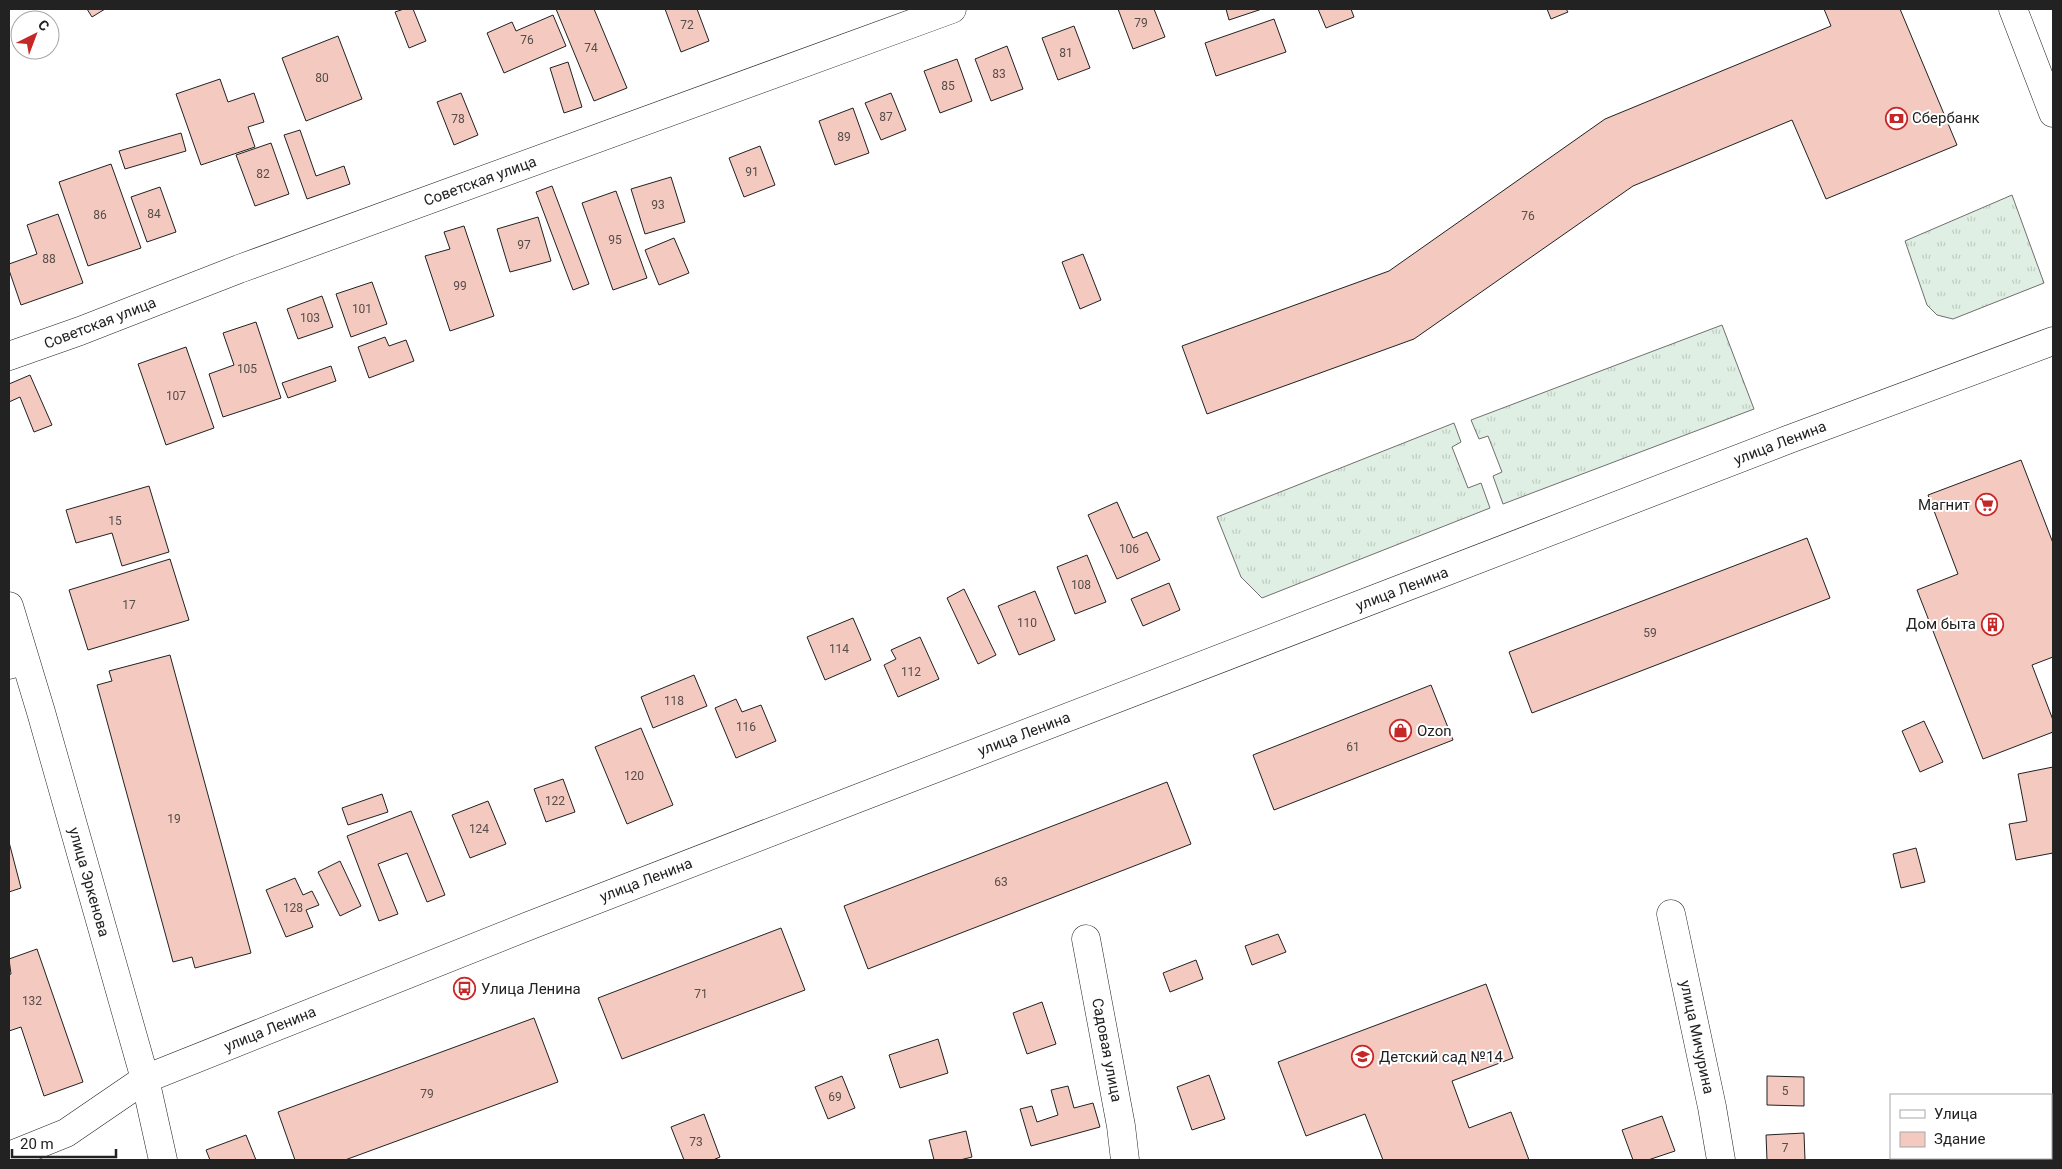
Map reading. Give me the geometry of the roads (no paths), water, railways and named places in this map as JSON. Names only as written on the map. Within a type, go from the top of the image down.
[{"type":"street","name":"Советская улица","points":[[9,356],[80,331],[239,269],[952,9]]},
{"type":"street","points":[[2013,9],[2053,113]]},
{"type":"street","name":"улица Ленина","points":[[9,1156],[66,1133],[145,1079],[522,928],[1787,440],[2053,341]]},
{"type":"street","name":"улица Эркенова","points":[[9,606],[16,663],[41,712],[145,1079],[163,1160]]},
{"type":"street","name":"улица Мичурина","points":[[1671,914],[1712,1107],[1721,1160]]},
{"type":"street","name":"Садовая улица","points":[[1086,939],[1121,1126],[1125,1160]]},
{"type":"place","name":"Сбербанк","points":[[1896,118]]},
{"type":"place","name":"Магнит","points":[[1986,505]]},
{"type":"place","name":"Дом быта","points":[[1992,624]]},
{"type":"place","name":"Ozon","points":[[1401,731]]},
{"type":"place","name":"Улица Ленина","points":[[465,989]]},
{"type":"place","name":"Детский сад №14","points":[[1363,1057]]}]
